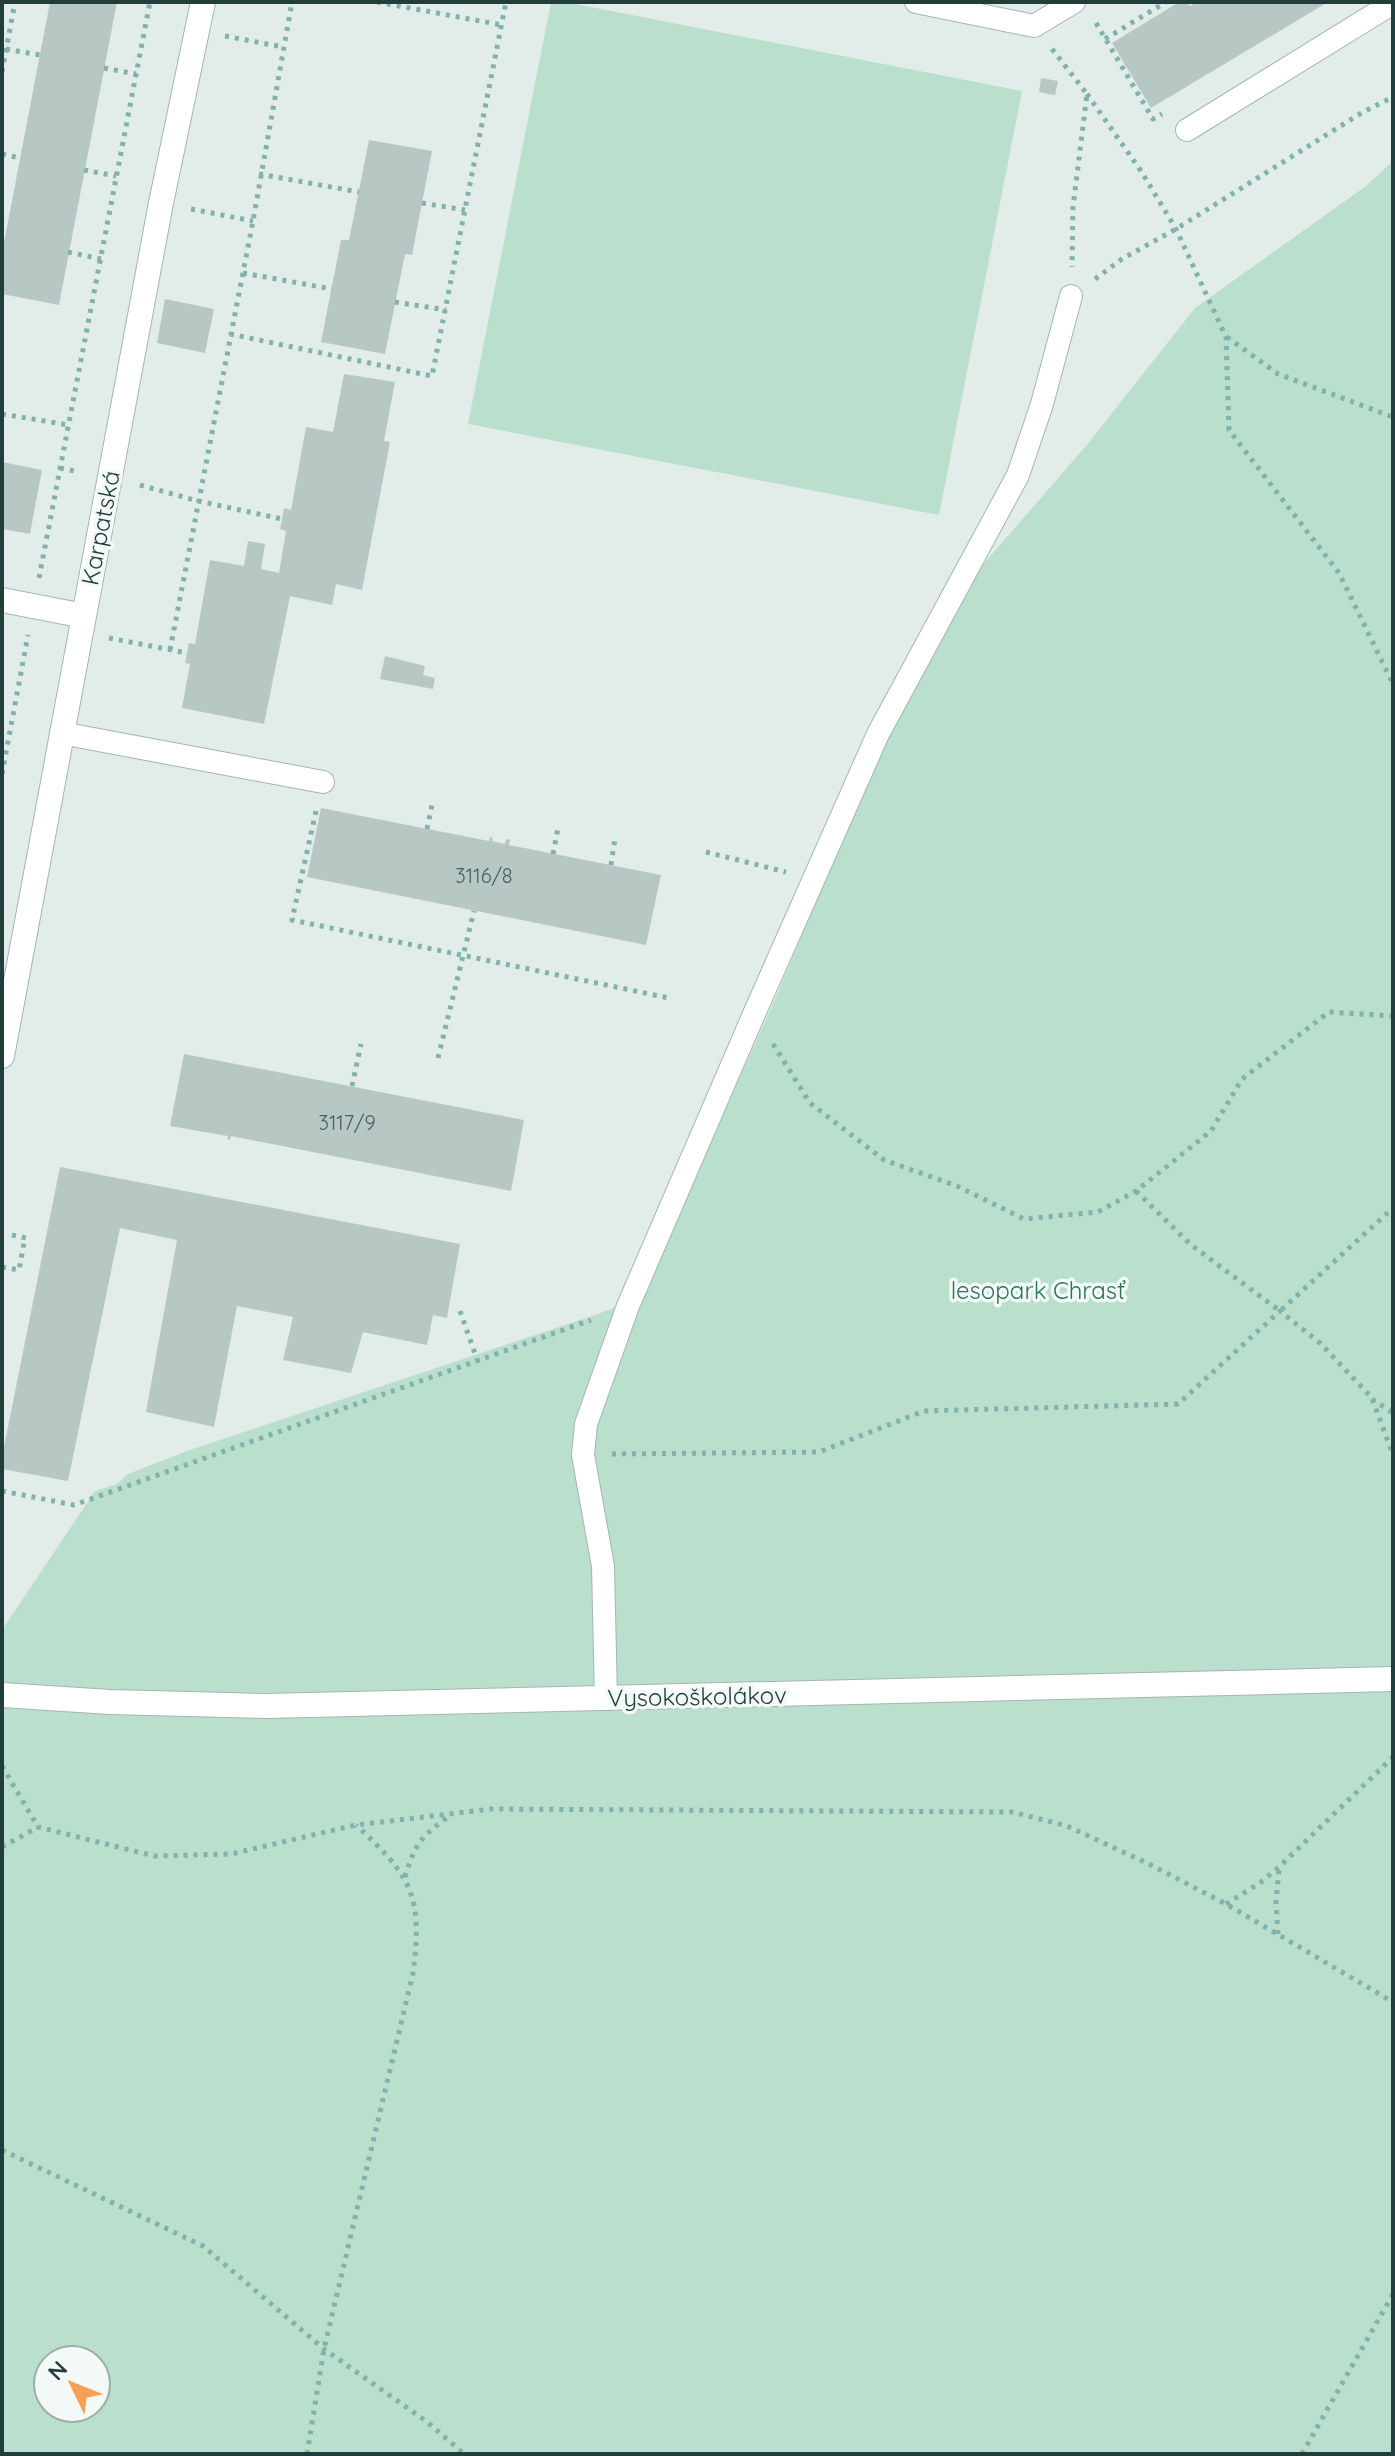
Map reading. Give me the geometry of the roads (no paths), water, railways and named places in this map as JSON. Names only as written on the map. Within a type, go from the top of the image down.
[{"type":"street","name":"Karpatská","points":[[2,1056],[161,203],[203,2]]},
{"type":"street","points":[[2,600],[34,607],[82,624]]},
{"type":"street","name":"Vysokoškolákov","points":[[2,1695],[110,1702],[267,1706],[1393,1679]]},
{"type":"lane","points":[[916,2],[1034,26],[1082,8]]},
{"type":"lane","points":[[1187,130],[1393,3]]},
{"type":"lane","points":[[606,1699],[603,1566],[583,1455],[586,1424],[628,1306],[878,734],[1018,475],[1042,404],[1071,296]]},
{"type":"lane","points":[[61,733],[323,782]]},
{"type":"park label","name":"lesopark Chrasť","points":[[1038,1291]]}]
